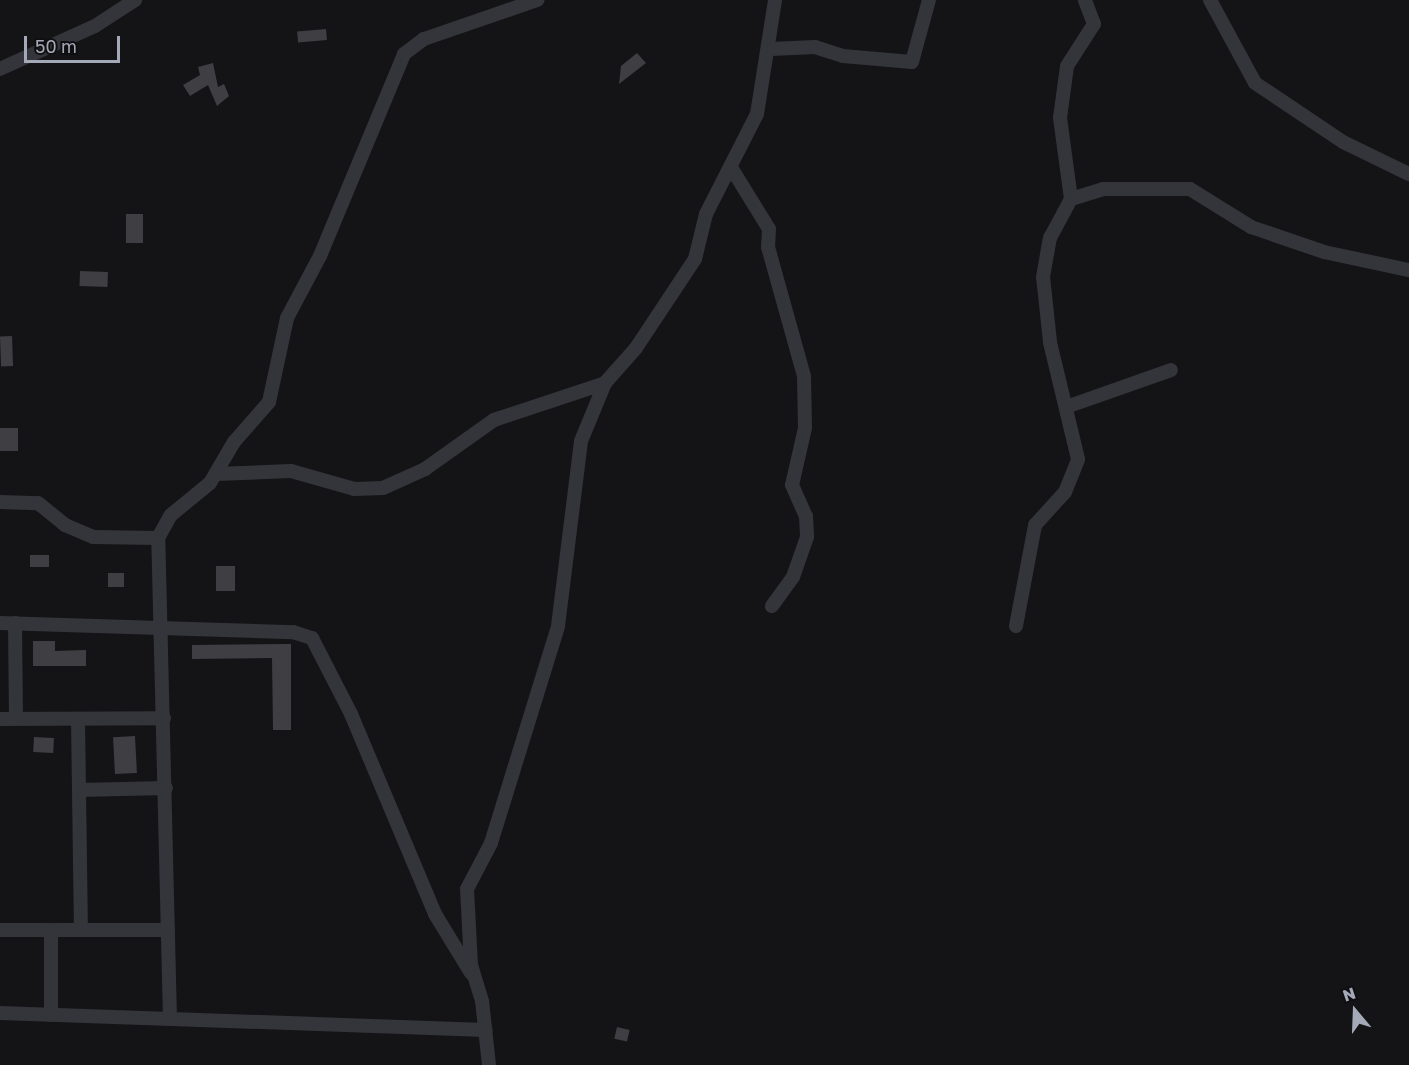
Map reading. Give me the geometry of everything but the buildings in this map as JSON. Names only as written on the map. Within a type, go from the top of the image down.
[{"type":"street","points":[[0,69],[95,26],[135,0]]},
{"type":"street","points":[[170,1019],[162,627],[155,566],[158,538],[171,515],[216,474],[274,391],[287,318],[320,256],[404,54],[424,39],[537,0]]},
{"type":"street","points":[[489,1065],[486,1030],[474,976],[466,889],[491,843],[558,626],[570,550],[575,466],[587,422],[606,383],[636,348],[690,269],[706,214],[732,169],[757,114],[771,50],[775,0]]},
{"type":"street","points":[[771,50],[815,47],[843,56],[912,62],[929,0]]},
{"type":"street","points":[[1016,626],[1035,525],[1075,473],[1069,406],[1050,342],[1043,277],[1050,238],[1071,200],[1060,118],[1067,66],[1094,24],[1085,0]]},
{"type":"street","points":[[1210,0],[1255,83],[1343,142],[1409,174]]},
{"type":"street","points":[[732,169],[769,229],[768,248],[804,376],[805,428],[792,485],[806,516],[807,537],[802,559],[772,606]]},
{"type":"street","points":[[1071,200],[1103,189],[1190,189],[1261,231],[1324,252],[1409,270]]},
{"type":"street","points":[[1069,406],[1171,370]]},
{"type":"street","points":[[216,474],[291,471],[354,489],[383,488],[425,469],[494,420],[606,383]]},
{"type":"street","points":[[0,502],[38,503],[66,525],[93,537],[158,538]]},
{"type":"street","points":[[0,623],[293,632],[312,638],[351,714],[435,914],[474,976]]},
{"type":"street","points":[[15,623],[16,719]]},
{"type":"street","points":[[0,720],[164,718]]},
{"type":"street","points":[[78,719],[81,930]]},
{"type":"street","points":[[79,790],[166,788]]},
{"type":"street","points":[[0,930],[168,930]]},
{"type":"street","points":[[51,930],[51,1015]]},
{"type":"street","points":[[0,1013],[486,1030]]}]
